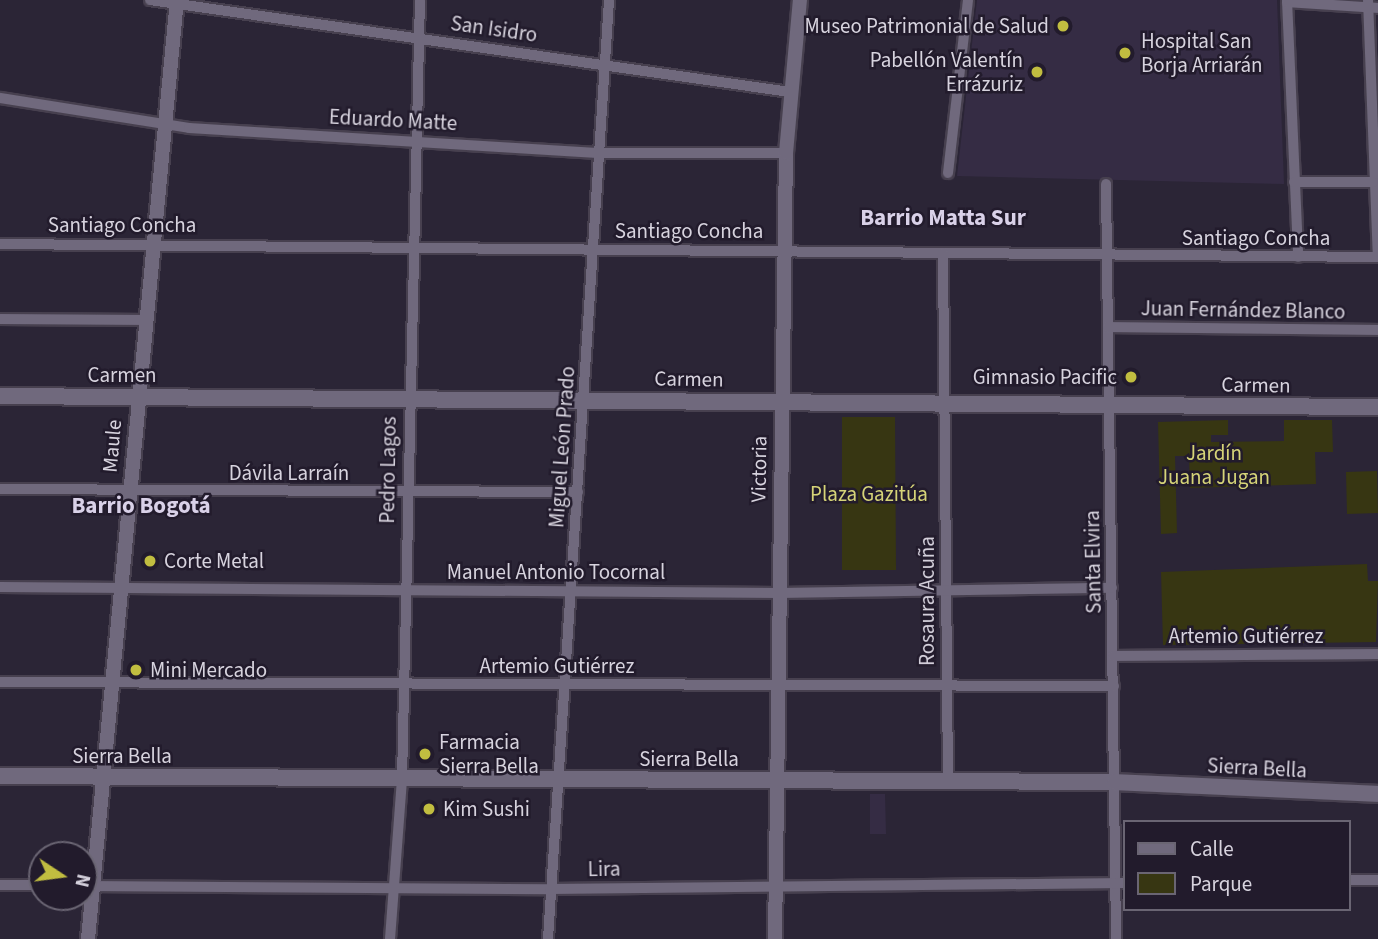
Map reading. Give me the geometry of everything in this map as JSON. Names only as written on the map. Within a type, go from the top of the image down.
[{"type":"main road","name":"Carmen","points":[[0,396],[584,398],[1378,407]]},
{"type":"main road","name":"Sierra Bella","points":[[0,776],[1115,782],[1378,794]]},
{"type":"street","name":"San Isidro","points":[[150,0],[790,92]]},
{"type":"street","name":"Pedro Lagos","points":[[390,939],[402,779],[420,0]]},
{"type":"street","name":"Miguel León Prado","points":[[548,939],[570,592],[596,250],[609,0]]},
{"type":"street","name":"Victoria","points":[[775,939],[780,401],[786,153],[800,0]]},
{"type":"street","points":[[948,173],[968,0]]},
{"type":"street","points":[[1298,257],[1287,1],[1371,5],[1373,182],[1378,256]]},
{"type":"street","name":"Maule","points":[[94,841],[177,2]]},
{"type":"street","name":"Eduardo Matte","points":[[0,98],[166,122],[189,128],[601,153],[786,153]]},
{"type":"street","points":[[1294,182],[1373,182]]},
{"type":"street","name":"Santa Elvira","points":[[1106,184],[1115,782],[1120,883],[1116,939]]},
{"type":"street","name":"Santiago Concha","points":[[0,244],[784,251],[1107,257],[1378,256]]},
{"type":"street","name":"Rosaura Acuña","points":[[943,253],[948,781]]},
{"type":"street","points":[[0,318],[145,320]]},
{"type":"street","name":"Juan Fernández Blanco","points":[[1108,327],[1378,330]]},
{"type":"street","name":"Dávila Larraín","points":[[0,489],[128,492],[578,492]]},
{"type":"street","name":"Manuel Antonio Tocornal","points":[[0,587],[779,593],[1112,588]]},
{"type":"street","name":"Artemio Gutiérrez","points":[[1113,656],[1378,654]]},
{"type":"street","name":"Artemio Gutiérrez","points":[[0,682],[1114,686]]},
{"type":"street","points":[[1350,880],[1378,880]]},
{"type":"street","name":"Lira","points":[[98,886],[550,889],[1120,883]]},
{"type":"street","points":[[0,885],[28,885]]},
{"type":"street","name":"Maule","points":[[88,911],[88,939]]},
{"type":"shaded area","name":"Hospital San Borja Arriarán","points":[[977,0],[1277,0],[1284,184],[957,176]]},
{"type":"shaded area","points":[[870,794],[885,794],[886,834],[870,834]]},
{"type":"green space","name":"Plaza Gazitúa","points":[[842,417],[895,417],[896,570],[842,570]]},
{"type":"green space","name":"Jardín Juana Jugan","points":[[1228,420],[1228,435],[1211,435],[1211,442],[1284,441],[1284,420],[1332,420],[1333,452],[1315,452],[1316,484],[1190,488],[1189,456],[1175,456],[1177,533],[1161,534],[1158,422]]},
{"type":"green space","points":[[1377,471],[1378,513],[1347,514],[1346,472]]},
{"type":"green space","points":[[1367,564],[1368,581],[1378,581],[1376,642],[1163,645],[1161,572]]},
{"type":"place","name":"Museo Patrimonial de Salud","points":[[1063,26]]},
{"type":"place","name":"Hospital San Borja Arriarán","points":[[1125,53]]},
{"type":"place","name":"Pabellón Valentín Errázuriz","points":[[1037,72]]},
{"type":"place","name":"Gimnasio Pacific","points":[[1131,377]]},
{"type":"place","name":"Corte Metal","points":[[150,561]]},
{"type":"place","name":"Mini Mercado","points":[[136,670]]},
{"type":"place","name":"Farmacia Sierra Bella","points":[[425,754]]},
{"type":"place","name":"Kim Sushi","points":[[429,809]]},
{"type":"district","name":"Barrio Matta Sur","points":[[943,218]]},
{"type":"district","name":"Barrio Bogotá","points":[[141,506]]}]
